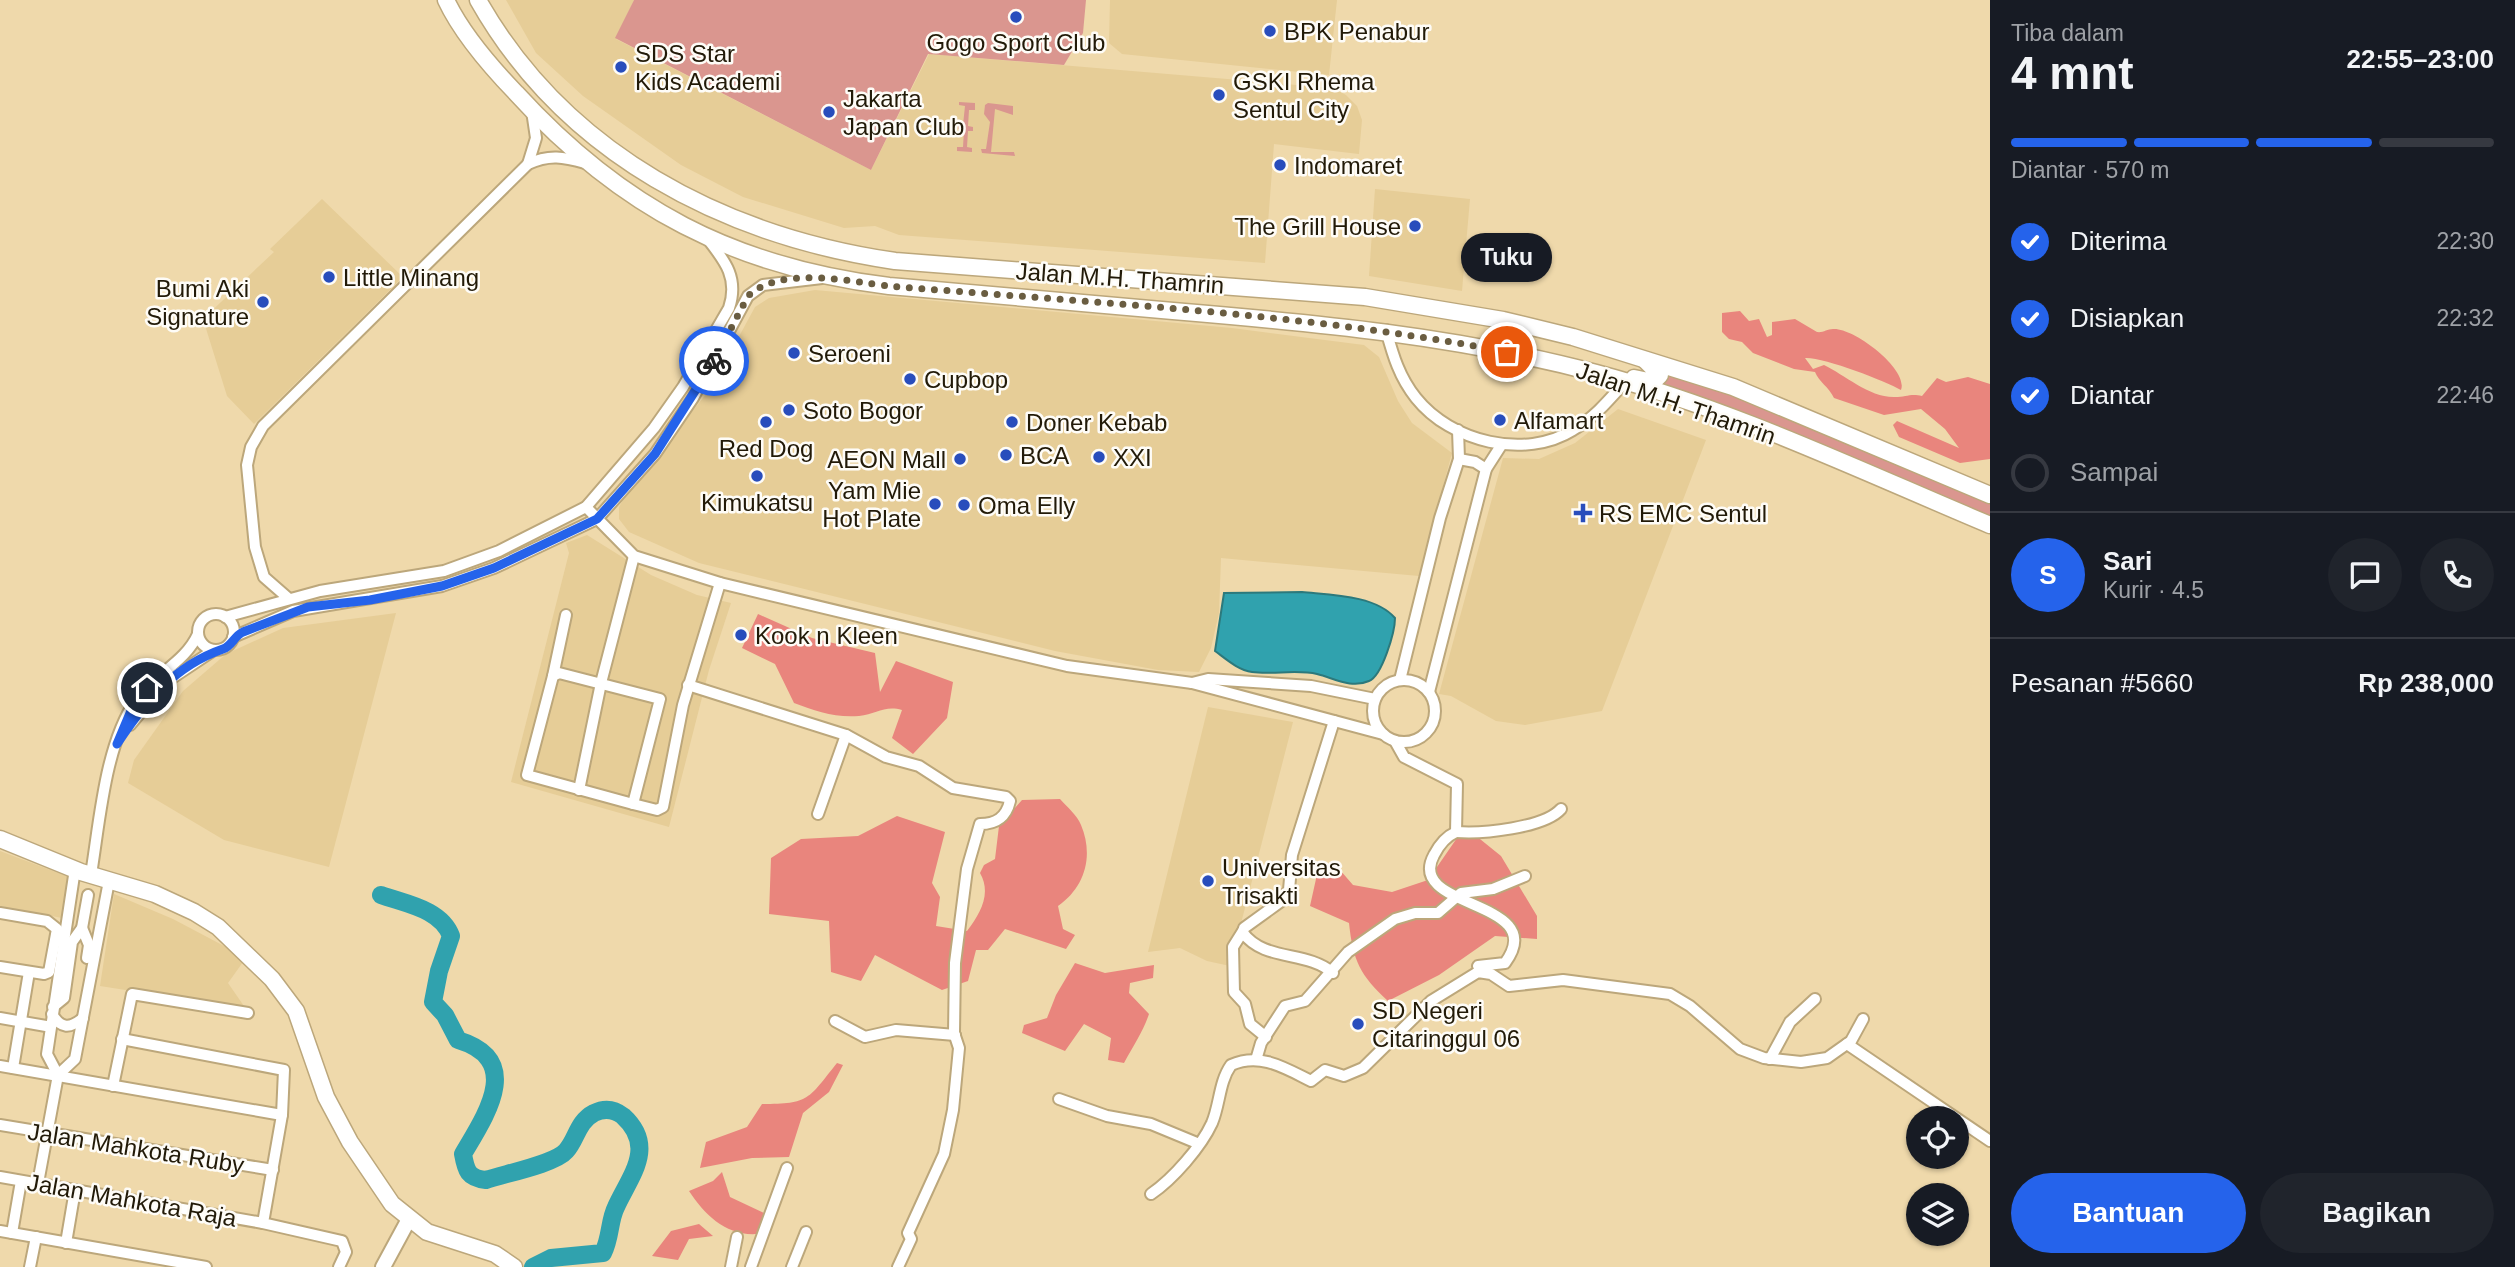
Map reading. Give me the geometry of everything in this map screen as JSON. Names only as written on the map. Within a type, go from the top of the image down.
[{"type":"main road","name":"Jalan M.H. Thamrin","points":[[446,0],[485,59],[532,111],[585,163],[631,195],[705,236],[773,263],[828,277],[889,286],[1386,330],[1507,352],[1625,382],[1732,419],[1990,525]]},
{"type":"main road","name":"Jalan M.H. Thamrin","points":[[478,0],[529,76],[563,111],[636,167],[717,212],[751,227],[821,248],[895,261],[1365,297],[1503,320],[1629,354],[1733,387],[1990,495]]},
{"type":"main road","points":[[513,90],[529,76]]},
{"type":"main road","points":[[744,252],[751,246],[755,236],[751,227]]},
{"type":"main road","points":[[773,263],[765,250],[768,241],[777,235]]},
{"type":"main road","points":[[1598,374],[1615,373],[1653,382],[1658,379],[1660,375],[1656,369],[1629,354]]},
{"type":"main road","points":[[0,839],[108,881],[155,894],[201,916],[241,947],[272,979],[296,1011],[326,1097],[376,1183],[410,1219],[437,1236],[495,1254],[512,1265]]},
{"type":"street","points":[[528,164],[536,138],[532,111]]},
{"type":"street","points":[[288,598],[264,577],[255,547],[247,464],[255,438],[263,426],[528,164],[541,157],[559,156],[585,163]]},
{"type":"street","points":[[92,867],[104,788],[117,744],[136,699],[157,676],[183,657],[198,634],[200,623],[209,616],[225,617],[288,598],[444,570],[499,551],[586,507],[641,443],[683,387],[729,307],[733,293],[728,266],[705,236]]},
{"type":"street","points":[[233,637],[293,611],[442,586],[494,568],[597,519],[655,454],[702,384],[748,296],[769,283],[828,277]]},
{"type":"street","points":[[1386,330],[1396,366],[1418,400],[1440,420],[1473,438],[1502,444],[1529,444],[1561,437],[1599,411],[1625,382]]},
{"type":"street","points":[[1400,680],[1440,518],[1459,459],[1458,430]]},
{"type":"street","points":[[641,443],[655,454]]},
{"type":"street","points":[[1395,741],[1414,740],[1430,729],[1435,710],[1429,692],[1486,469],[1502,444]]},
{"type":"street","points":[[1459,459],[1475,462],[1486,469]]},
{"type":"street","points":[[586,507],[634,556],[720,583],[1056,664],[1137,678],[1192,683],[1383,734],[1395,741],[1404,757],[1457,784],[1456,832]]},
{"type":"street","points":[[579,790],[601,683],[634,556]]},
{"type":"street","points":[[566,615],[527,775],[657,810],[663,807],[688,685],[720,583]]},
{"type":"street","points":[[117,744],[150,697],[184,669],[214,650],[228,646],[233,637],[233,626],[225,617]]},
{"type":"street","points":[[198,634],[202,644],[214,650]]},
{"type":"street","points":[[553,676],[559,673],[683,705]]},
{"type":"street","points":[[1192,683],[1208,679],[1287,684],[1375,699]]},
{"type":"street","points":[[1383,734],[1373,718],[1375,699],[1388,684],[1400,680],[1419,684],[1429,692]]},
{"type":"street","points":[[688,685],[846,735],[886,757],[919,766],[953,788],[1006,797],[1010,802],[1001,819],[992,824],[980,824],[971,847],[956,963],[955,1035],[959,1051],[947,1138],[941,1160],[908,1233],[911,1239],[898,1267]]},
{"type":"street","points":[[634,804],[660,699]]},
{"type":"street","points":[[1266,1037],[1251,1024],[1245,1004],[1234,992],[1233,947],[1243,930],[1280,902],[1289,890],[1292,855],[1334,721]]},
{"type":"street","points":[[818,814],[846,735]]},
{"type":"street","points":[[1151,1194],[1178,1173],[1212,1123],[1225,1073],[1231,1065],[1256,1060],[1278,1064],[1311,1081],[1325,1070],[1344,1076],[1352,1074],[1385,1048],[1431,1001],[1472,968],[1505,963],[1514,943],[1510,930],[1500,916],[1471,906],[1434,882],[1429,867],[1437,849],[1456,832],[1487,832],[1547,821],[1561,809]]},
{"type":"street","points":[[58,1075],[47,1054],[75,869]]},
{"type":"street","points":[[1256,1060],[1266,1037],[1286,1006],[1306,1001],[1348,952],[1395,919],[1415,913],[1437,913],[1455,896],[1493,889],[1525,876]]},
{"type":"street","points":[[38,1183],[58,1075],[75,1059],[108,881]]},
{"type":"street","points":[[52,1011],[64,998],[72,942],[82,928],[88,895]]},
{"type":"street","points":[[0,913],[47,921],[56,927],[51,970],[44,974],[0,967]]},
{"type":"street","points":[[82,928],[89,945],[81,1002],[84,1014]]},
{"type":"street","points":[[1243,930],[1248,939],[1269,951],[1313,959],[1332,973]]},
{"type":"street","points":[[13,1068],[29,972]]},
{"type":"street","points":[[1460,980],[1482,972],[1509,986],[1563,980],[1670,994],[1690,1006],[1740,1049],[1770,1059],[1815,1062],[1847,1044],[1863,1019]]},
{"type":"street","points":[[113,1086],[132,994],[248,1013]]},
{"type":"street","points":[[1770,1059],[1790,1022],[1815,999]]},
{"type":"street","points":[[52,1011],[57,1023],[65,1027],[74,1025],[84,1014]]},
{"type":"street","points":[[0,1018],[46,1026]]},
{"type":"street","points":[[835,1021],[865,1037],[896,1030],[955,1035]]},
{"type":"street","points":[[122,1039],[280,1067],[285,1074],[282,1115],[263,1223]]},
{"type":"street","points":[[1847,1044],[1990,1141]]},
{"type":"street","points":[[0,1066],[282,1115]]},
{"type":"street","points":[[1059,1098],[1107,1116],[1151,1124],[1197,1143]]},
{"type":"street","name":"Jalan Mahkota Ruby","points":[[0,1125],[273,1170]]},
{"type":"street","points":[[751,1267],[787,1168]]},
{"type":"street","name":"Jalan Mahkota Raja","points":[[0,1177],[263,1223],[342,1241],[346,1252],[339,1267]]},
{"type":"street","points":[[21,1181],[6,1232],[206,1267]]},
{"type":"street","points":[[66,1242],[75,1190]]},
{"type":"street","points":[[383,1267],[410,1219]]},
{"type":"street","points":[[792,1267],[806,1231]]},
{"type":"street","points":[[30,1267],[36,1237]]},
{"type":"street","points":[[731,1267],[737,1237]]},
{"type":"shaded area","points":[[506,0],[634,0],[616,39],[871,170],[929,54],[1333,88],[1346,95],[1357,106],[1362,120],[1359,154],[1274,144],[1265,263],[899,235],[875,226],[844,228],[743,197],[681,165],[583,96],[536,53]]},
{"type":"shaded area","name":"Jakarta Japan Club","points":[[634,0],[1086,0],[1083,33],[1064,65],[928,54],[871,170],[615,38]]},
{"type":"shaded area","name":"BPK Penabur","points":[[1110,0],[1337,0],[1329,75],[1122,54],[1109,43]]},
{"type":"shaded area","points":[[959,102],[975,103],[975,110],[969,110],[968,126],[973,127],[973,131],[968,131],[967,147],[972,148],[972,152],[957,151],[957,147],[963,147],[964,130],[958,129],[958,125],[963,125],[965,106],[959,105]]},
{"type":"shaded area","points":[[988,103],[1013,106],[1013,115],[995,109],[991,152],[1014,152],[1015,156],[982,153],[981,149],[986,149],[990,122],[984,114],[985,105]]},
{"type":"shaded area","points":[[1375,189],[1470,199],[1462,291],[1369,276]]},
{"type":"shaded area","points":[[322,199],[403,277],[254,424],[227,396],[203,319],[274,252],[270,249]]},
{"type":"shaded area","points":[[815,290],[1232,328],[1364,345],[1379,357],[1398,401],[1412,423],[1452,453],[1419,576],[1221,558],[1219,613],[1211,648],[1199,672],[1158,670],[1055,651],[699,563],[629,532],[619,519],[619,507],[628,491],[711,388],[755,307],[769,298]]},
{"type":"shaded area","points":[[1740,311],[1749,321],[1759,319],[1767,337],[1772,335],[1772,322],[1795,319],[1817,332],[1842,330],[1865,342],[1897,371],[1901,390],[1840,365],[1805,358],[1813,369],[1824,365],[1876,394],[1895,397],[1922,396],[1937,378],[1946,382],[1968,377],[1990,384],[1990,459],[1960,463],[1899,437],[1893,425],[1897,421],[1959,448],[1945,429],[1921,409],[1884,415],[1834,398],[1815,372],[1794,369],[1753,353],[1742,342],[1729,339],[1722,332],[1722,313]]},
{"type":"shaded area","points":[[1662,371],[1797,418],[1990,501],[1990,520],[1660,387],[1666,377]]},
{"type":"shaded area","name":"RS EMC Sentul","points":[[1618,409],[1706,440],[1602,711],[1525,725],[1496,721],[1451,696],[1439,694],[1503,458],[1539,459],[1575,443]]},
{"type":"shaded area","points":[[587,535],[651,575],[697,595],[731,603],[709,670],[669,827],[511,782],[569,553],[566,543]]},
{"type":"shaded area","points":[[396,613],[329,867],[224,840],[128,783],[134,760],[183,691],[226,654],[283,628]]},
{"type":"shaded area","points":[[758,614],[812,638],[875,653],[880,692],[896,661],[953,682],[947,718],[913,754],[892,738],[902,710],[885,709],[859,716],[842,716],[794,703],[775,664],[742,648]]},
{"type":"shaded area","name":"Universitas Trisakti","points":[[1208,707],[1293,722],[1230,966],[1207,961],[1180,948],[1148,952]]},
{"type":"shaded area","points":[[1060,799],[1079,821],[1087,848],[1081,880],[1075,890],[1058,906],[1063,929],[1075,935],[1066,949],[1005,929],[988,950],[976,950],[968,981],[942,990],[875,955],[861,981],[831,972],[829,921],[769,914],[771,858],[801,839],[858,836],[897,816],[945,832],[932,883],[940,897],[936,926],[967,931],[983,904],[985,889],[980,873],[984,865],[995,859],[999,826],[1022,800]]},
{"type":"shaded area","points":[[1475,835],[1501,856],[1537,916],[1537,939],[1495,936],[1439,975],[1388,1001],[1360,967],[1353,948],[1349,923],[1310,906],[1318,870],[1340,870],[1353,885],[1392,892],[1428,880],[1457,838]]},
{"type":"shaded area","points":[[0,851],[69,877],[62,918],[0,906]]},
{"type":"shaded area","points":[[114,894],[173,919],[226,947],[243,962],[228,983],[246,1009],[100,986]]},
{"type":"shaded area","points":[[1075,963],[1105,973],[1154,965],[1153,978],[1130,983],[1129,993],[1149,1014],[1124,1063],[1108,1060],[1111,1038],[1084,1024],[1065,1051],[1022,1033],[1024,1025],[1047,1018],[1056,995]]},
{"type":"shaded area","points":[[837,1063],[843,1065],[829,1092],[803,1113],[789,1157],[752,1158],[700,1168],[706,1142],[747,1127],[762,1104],[790,1103],[807,1097]]},
{"type":"shaded area","points":[[722,1172],[730,1197],[764,1213],[757,1234],[726,1228],[709,1216],[689,1191],[713,1181]]},
{"type":"shaded area","points":[[699,1224],[713,1236],[689,1239],[678,1260],[652,1256],[671,1231]]},
{"type":"water","points":[[1302,592],[1364,600],[1386,610],[1395,618],[1387,653],[1379,671],[1369,681],[1356,684],[1309,673],[1252,672],[1237,667],[1215,651],[1224,593]]},
{"type":"waterway","points":[[381,895],[431,914],[439,919],[451,936],[439,971],[433,1002],[445,1015],[458,1040],[478,1049],[490,1061],[495,1075],[489,1106],[463,1154],[467,1169],[472,1175],[486,1180],[560,1156],[570,1146],[584,1121],[601,1110],[613,1111],[623,1116],[638,1139],[638,1162],[614,1212],[603,1253],[551,1258],[533,1267]]},
{"type":"way so far","points":[[714,361],[754,289],[776,281],[828,277],[889,286],[1308,321],[1386,330],[1507,352]]},
{"type":"place","name":"Gogo Sport Club","points":[[1016,17]]},
{"type":"place","name":"BPK Penabur","points":[[1270,31]]},
{"type":"place","name":"SDS Star Kids Academi","points":[[621,67]]},
{"type":"place","name":"GSKI Rhema Sentul City","points":[[1219,95]]},
{"type":"place","name":"Jakarta Japan Club","points":[[829,112]]},
{"type":"place","name":"Indomaret","points":[[1280,165]]},
{"type":"place","name":"The Grill House","points":[[1415,226]]},
{"type":"place","name":"Little Minang","points":[[329,277]]},
{"type":"place","name":"Bumi Aki Signature","points":[[263,302]]},
{"type":"place","name":"Tuku","points":[[1507,352]]},
{"type":"place","name":"Seroeni","points":[[794,353]]},
{"type":"place","name":"Cupbop","points":[[910,379]]},
{"type":"place","name":"Soto Bogor","points":[[789,410]]},
{"type":"place","name":"Alfamart","points":[[1500,420]]},
{"type":"place","name":"Red Dog","points":[[766,422]]},
{"type":"place","name":"Doner Kebab","points":[[1012,422]]},
{"type":"place","name":"BCA","points":[[1006,455]]},
{"type":"place","name":"XXI","points":[[1099,457]]},
{"type":"place","name":"AEON Mall","points":[[960,459]]},
{"type":"place","name":"Kimukatsu","points":[[757,476]]},
{"type":"place","name":"Yam Mie Hot Plate","points":[[935,504]]},
{"type":"place","name":"Oma Elly","points":[[964,505]]},
{"type":"place","name":"RS EMC Sentul","points":[[1583,513]]},
{"type":"place","name":"Kook n Kleen","points":[[741,635]]},
{"type":"place","name":"Universitas Trisakti","points":[[1208,881]]},
{"type":"place","name":"SD Negeri Citaringgul 06","points":[[1358,1024]]},
{"type":"route","points":[[147,688],[136,699],[117,744],[150,697],[166,682],[214,650],[228,646],[233,637],[243,632],[308,607],[370,600],[442,586],[494,568],[597,519],[655,454],[702,384],[714,361]]}]
